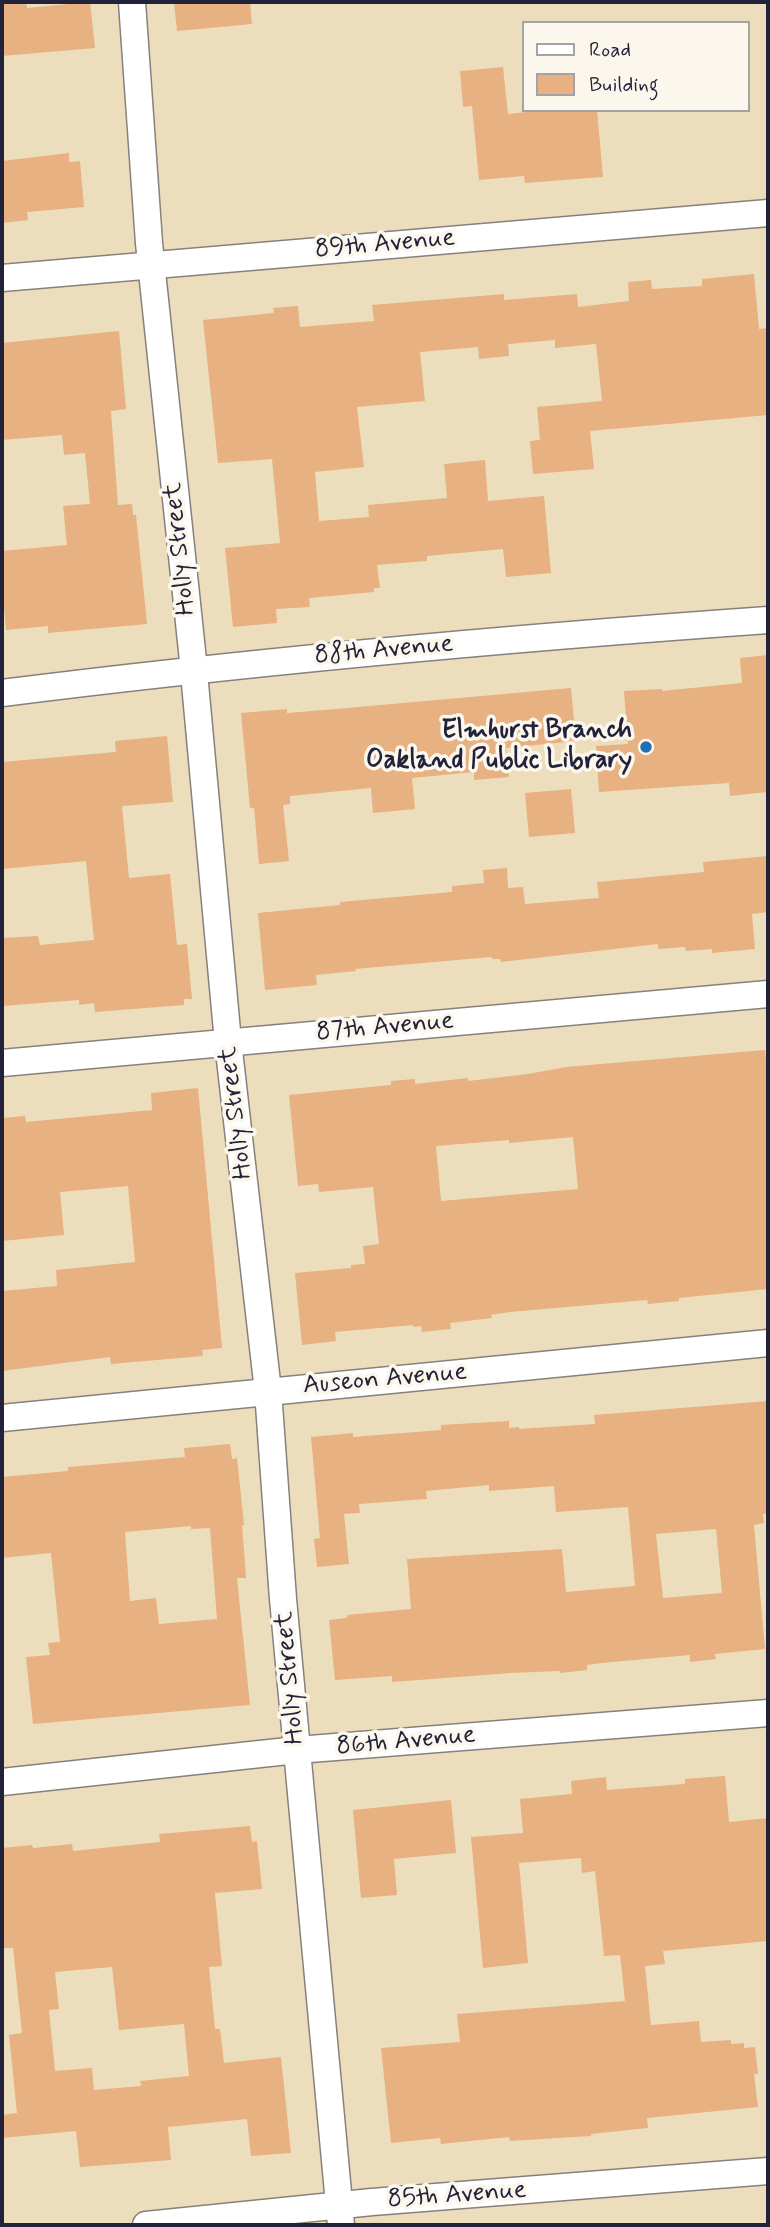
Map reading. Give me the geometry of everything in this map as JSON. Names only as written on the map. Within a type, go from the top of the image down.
[{"type":"street","name":"Holly Street","points":[[132,2],[139,130],[194,669],[228,1042],[268,1391],[283,1599],[340,2216]]},
{"type":"street","name":"89th Avenue","points":[[2,278],[768,214]]},
{"type":"street","name":"88th Avenue","points":[[2,694],[194,669],[608,631],[768,620]]},
{"type":"street","name":"87th Avenue","points":[[2,1063],[768,994]]},
{"type":"street","name":"Auseon Avenue","points":[[2,1418],[768,1343]]},
{"type":"street","name":"86th Avenue","points":[[2,1782],[297,1750],[768,1713]]},
{"type":"street","name":"85th Avenue","points":[[146,2225],[340,2216],[768,2171]]},
{"type":"building","points":[[2,2],[26,2],[27,8],[90,2],[95,48],[2,56]]},
{"type":"building","points":[[174,2],[250,2],[252,24],[177,31]]},
{"type":"building","points":[[503,67],[508,114],[597,112],[603,177],[525,183],[524,176],[479,180],[472,106],[463,107],[460,71]]},
{"type":"building","points":[[69,153],[69,162],[80,161],[84,207],[27,212],[28,220],[2,223],[2,161]]},
{"type":"building","points":[[754,274],[759,329],[768,328],[768,415],[590,431],[594,469],[533,474],[530,441],[540,440],[537,407],[602,401],[596,344],[555,348],[555,340],[508,344],[509,356],[479,359],[478,347],[420,352],[425,401],[357,407],[364,467],[315,472],[319,521],[369,517],[368,505],[447,498],[444,464],[485,460],[488,501],[544,496],[551,573],[506,577],[503,549],[427,556],[427,561],[377,565],[380,588],[374,588],[374,592],[309,598],[310,607],[276,609],[277,623],[233,627],[225,548],[280,543],[272,459],[218,463],[203,320],[274,313],[273,308],[298,306],[300,327],[374,321],[372,305],[504,294],[504,300],[577,294],[578,307],[629,301],[628,282],[651,280],[652,289],[702,286],[702,279]]},
{"type":"building","points":[[119,331],[126,409],[111,411],[118,505],[132,504],[133,515],[136,515],[147,624],[48,633],[48,626],[6,630],[2,551],[67,545],[63,506],[90,504],[85,453],[64,455],[62,435],[2,440],[2,343]]},
{"type":"building","points":[[768,655],[768,792],[730,796],[729,783],[599,792],[596,746],[628,744],[624,691],[662,691],[742,683],[740,658]]},
{"type":"building","points":[[571,688],[576,741],[506,748],[509,777],[474,780],[474,772],[412,778],[415,809],[373,813],[371,788],[290,796],[290,804],[283,805],[289,861],[259,864],[254,808],[250,808],[241,713],[287,709],[287,713]]},
{"type":"building","points":[[167,736],[173,802],[122,806],[129,878],[170,874],[177,945],[187,944],[192,999],[184,999],[184,1005],[95,1012],[94,1003],[79,1005],[79,1000],[2,1006],[2,938],[38,936],[40,945],[94,940],[86,861],[2,869],[2,762],[116,752],[115,741]]},
{"type":"building","points":[[571,789],[575,833],[529,837],[525,793]]},
{"type":"building","points":[[768,856],[768,912],[752,914],[755,949],[712,953],[712,949],[686,951],[685,947],[658,949],[658,944],[501,962],[500,959],[491,957],[355,969],[356,971],[316,975],[317,985],[265,990],[258,913],[340,905],[340,902],[452,892],[452,886],[484,883],[483,870],[507,868],[508,888],[523,887],[525,904],[599,898],[597,882],[704,872],[703,862]]},
{"type":"building","points":[[765,1050],[768,1082],[768,1289],[679,1298],[679,1301],[648,1304],[647,1300],[510,1312],[491,1315],[492,1318],[450,1323],[451,1329],[422,1332],[421,1326],[413,1325],[335,1332],[336,1341],[302,1345],[295,1273],[351,1268],[351,1265],[365,1264],[363,1246],[379,1244],[373,1187],[319,1192],[318,1184],[298,1186],[289,1095],[391,1085],[391,1081],[415,1079],[415,1084],[468,1078],[468,1081],[566,1067]],"holes":[[[573,1137],[578,1189],[441,1201],[436,1146]]]},
{"type":"building","points":[[198,1088],[222,1348],[202,1350],[203,1356],[111,1364],[110,1357],[2,1371],[2,1291],[57,1286],[56,1270],[135,1262],[128,1186],[60,1192],[64,1235],[2,1241],[2,1118],[25,1116],[26,1122],[152,1110],[151,1093]]},
{"type":"building","points":[[768,1401],[768,1514],[763,1514],[764,1523],[754,1525],[765,1649],[715,1654],[716,1659],[690,1662],[690,1655],[601,1663],[587,1665],[587,1670],[560,1673],[511,1673],[392,1682],[392,1676],[335,1680],[329,1620],[347,1618],[347,1615],[411,1609],[407,1559],[562,1549],[566,1592],[635,1586],[628,1507],[556,1512],[554,1486],[489,1491],[489,1485],[426,1491],[427,1499],[359,1504],[360,1513],[344,1514],[349,1564],[317,1567],[314,1539],[320,1538],[311,1437],[353,1433],[353,1437],[441,1430],[441,1425],[509,1421],[509,1428],[519,1429],[595,1424],[594,1415]],"holes":[[[716,1529],[722,1593],[663,1598],[656,1534]]]},
{"type":"building","points":[[230,1444],[232,1459],[237,1458],[246,1578],[237,1578],[250,1705],[33,1724],[26,1657],[50,1655],[48,1643],[60,1642],[51,1553],[2,1558],[2,1477],[68,1471],[68,1467],[185,1457],[184,1448]],"holes":[[[191,1526],[191,1529],[210,1528],[217,1619],[159,1624],[156,1598],[130,1601],[125,1532]]]},
{"type":"building","points":[[725,1776],[729,1822],[768,1818],[768,1941],[663,1951],[665,1964],[645,1966],[651,2025],[699,2021],[701,2042],[731,2040],[731,2044],[744,2043],[744,2048],[755,2047],[758,2074],[754,2074],[758,2107],[647,2118],[648,2128],[591,2136],[510,2141],[509,2137],[441,2144],[440,2138],[391,2143],[381,2048],[460,2042],[457,2014],[625,2001],[620,1955],[604,1956],[595,1871],[582,1873],[581,1858],[519,1863],[528,1963],[483,1968],[471,1837],[523,1833],[520,1799],[572,1794],[571,1781],[606,1777],[607,1790],[685,1784],[685,1779]]},
{"type":"building","points":[[451,1800],[456,1853],[394,1859],[397,1895],[361,1898],[353,1810]]},
{"type":"building","points":[[250,1826],[252,1842],[257,1841],[262,1889],[215,1893],[222,1966],[209,1967],[215,2029],[220,2029],[224,2063],[281,2057],[291,2153],[251,2156],[247,2119],[168,2127],[171,2160],[80,2167],[76,2131],[2,2138],[2,2115],[17,2113],[9,2035],[22,2033],[13,1948],[4,1948],[2,1848],[72,1844],[73,1851],[160,1842],[159,1834]],"holes":[[[112,1967],[119,2030],[184,2024],[189,2076],[140,2081],[141,2086],[94,2090],[92,2068],[55,2071],[49,2010],[59,2009],[55,1972]]]},
{"type":"place","name":"Elmhurst Branch Oakland Public Library","points":[[646,747]]}]
